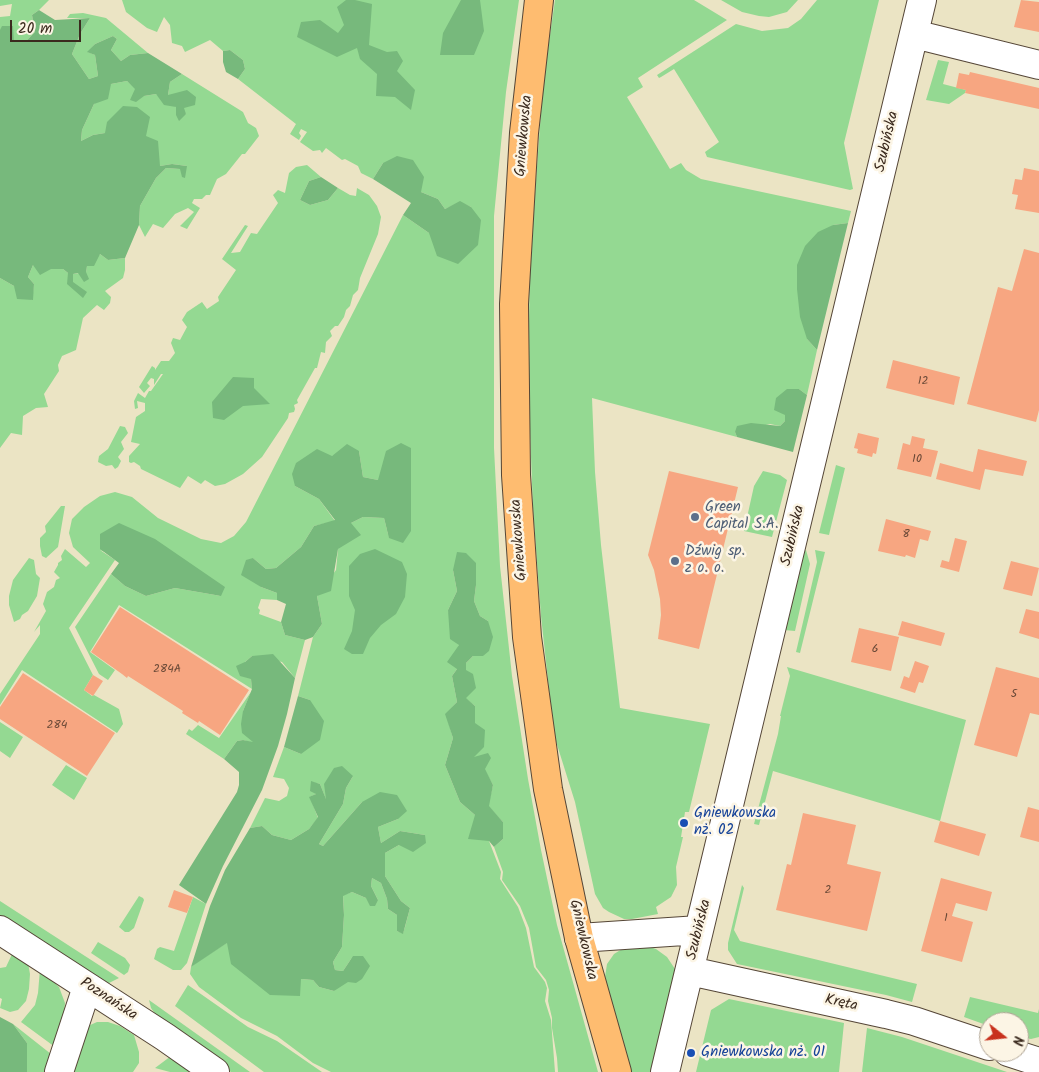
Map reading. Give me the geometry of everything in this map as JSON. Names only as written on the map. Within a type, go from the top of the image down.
[{"type":"main road","name":"Gniewkowska","points":[[540,0],[524,133],[514,304],[516,475],[527,637],[548,789],[579,938],[617,1072]]},
{"type":"street","name":"Szubińska","points":[[665,1072],[922,0]]},
{"type":"street","points":[[914,34],[1039,65]]},
{"type":"street","name":"Poznańska","points":[[0,930],[165,1037],[215,1072]]},
{"type":"street","points":[[579,938],[700,930]]},
{"type":"street","name":"Kręta","points":[[690,971],[914,1021],[979,1043]]},
{"type":"street","points":[[59,1072],[87,987]]},
{"type":"green space","points":[[0,0],[49,0],[32,15],[35,32],[26,41],[14,42],[0,30],[0,17],[10,16],[12,4],[0,6]]},
{"type":"green space","points":[[122,0],[519,0],[506,92],[494,216],[494,448],[500,566],[512,676],[541,850],[557,925],[598,1072],[558,1072],[552,1018],[548,1001],[549,990],[546,980],[536,967],[529,928],[520,906],[502,880],[503,872],[494,847],[503,839],[503,822],[488,806],[493,785],[484,769],[473,758],[475,706],[465,698],[466,663],[473,656],[483,656],[488,621],[480,616],[474,601],[476,585],[453,570],[457,591],[448,610],[459,644],[457,669],[452,676],[457,702],[446,714],[453,738],[445,765],[460,802],[475,815],[489,841],[501,872],[500,879],[518,907],[526,928],[534,967],[547,988],[545,1001],[551,1020],[555,1072],[331,1072],[313,1063],[277,1036],[241,1018],[199,987],[190,974],[191,967],[228,942],[301,979],[313,980],[319,987],[334,991],[353,956],[343,971],[335,970],[333,962],[342,947],[343,895],[352,892],[366,898],[378,900],[371,886],[372,878],[381,883],[387,899],[388,909],[397,915],[397,931],[403,933],[405,927],[410,908],[401,901],[385,876],[385,853],[399,845],[425,843],[425,835],[400,831],[381,843],[378,827],[398,819],[362,802],[323,846],[319,844],[343,804],[346,788],[353,776],[327,802],[320,784],[311,782],[316,794],[310,797],[318,818],[309,829],[291,840],[272,835],[262,826],[250,828],[265,798],[279,801],[287,796],[289,788],[284,779],[273,777],[284,747],[301,754],[310,700],[298,696],[313,637],[322,624],[317,596],[336,570],[338,549],[351,523],[363,517],[384,518],[389,538],[378,480],[363,477],[359,451],[332,456],[295,486],[319,499],[335,521],[314,526],[301,547],[276,568],[266,569],[253,558],[261,587],[277,593],[277,600],[261,599],[258,608],[260,610],[259,614],[281,622],[285,635],[305,640],[295,678],[282,662],[252,656],[245,662],[251,678],[252,689],[119,605],[90,652],[115,670],[108,680],[99,674],[75,627],[111,574],[125,586],[146,596],[175,588],[221,596],[100,550],[115,560],[69,628],[93,675],[84,690],[119,709],[123,724],[117,733],[22,670],[0,705],[0,694],[40,634],[40,625],[34,632],[46,611],[43,604],[47,592],[54,587],[56,580],[60,578],[54,572],[58,563],[62,560],[61,556],[65,549],[86,567],[90,563],[73,547],[69,533],[72,519],[84,507],[100,496],[115,492],[132,497],[158,518],[201,539],[221,543],[234,536],[246,522],[403,215],[429,233],[471,207],[460,202],[445,209],[438,199],[421,192],[383,163],[373,179],[361,173],[358,166],[345,159],[342,160],[326,148],[322,153],[320,150],[313,151],[300,142],[307,132],[301,129],[299,140],[290,134],[296,124],[238,79],[245,69],[243,60],[230,50],[223,51],[210,40],[185,52],[182,46],[172,43],[170,25],[164,17],[157,32],[147,28],[126,12]]},
{"type":"green space","points":[[346,0],[372,4],[369,45],[387,52],[397,51],[403,61],[397,71],[415,90],[411,110],[395,97],[376,96],[377,74],[360,59],[357,48],[337,57],[297,37],[301,22],[320,20],[338,33],[344,25],[337,7]]},
{"type":"green space","points":[[461,0],[480,0],[484,31],[474,55],[440,55],[443,33]]},
{"type":"green space","points":[[555,0],[694,0],[727,20],[638,78],[643,87],[627,97],[670,169],[681,163],[686,170],[701,179],[851,211],[848,223],[833,225],[807,339],[817,350],[807,395],[799,389],[785,415],[785,421],[780,426],[770,424],[735,432],[737,437],[592,398],[595,472],[601,545],[620,708],[710,724],[689,812],[685,812],[681,837],[683,837],[676,867],[677,885],[671,897],[656,907],[658,914],[632,919],[624,919],[603,908],[595,894],[575,802],[554,735],[541,616],[533,509],[528,379],[530,263],[543,84]]},
{"type":"green space","points":[[721,0],[798,0],[787,12],[769,17],[742,12]]},
{"type":"green space","points":[[817,0],[879,0],[844,143],[853,189],[850,190],[707,157],[705,152],[719,142],[674,69],[659,78],[657,75],[736,24],[762,31],[788,28],[801,19]]},
{"type":"green space","points":[[39,10],[55,20],[90,18],[80,34],[72,54],[89,79],[98,76],[95,55],[87,52],[95,44],[113,36],[117,39],[111,50],[121,61],[130,55],[148,53],[182,74],[170,82],[168,95],[187,90],[196,97],[195,105],[184,108],[186,114],[179,121],[176,115],[176,107],[164,105],[156,94],[144,96],[136,102],[130,100],[135,89],[127,81],[111,84],[108,99],[94,104],[82,130],[81,141],[93,135],[105,133],[107,122],[123,106],[137,107],[150,117],[146,136],[158,141],[160,166],[172,164],[187,166],[185,178],[182,177],[180,169],[166,168],[156,178],[140,206],[139,225],[125,258],[108,260],[100,254],[94,266],[87,266],[86,272],[89,279],[84,282],[78,273],[73,274],[73,282],[87,292],[83,298],[67,284],[68,273],[63,269],[51,269],[40,275],[33,265],[28,277],[34,284],[33,300],[17,299],[14,286],[0,278],[0,30],[2,26],[13,26],[14,42],[26,41],[35,32],[32,15]]},
{"type":"green space","points":[[83,13],[106,18],[148,53],[130,55],[121,61],[111,50],[117,39],[113,36],[95,44],[88,52],[95,55],[98,76],[89,79],[72,54],[80,34],[90,18],[67,18],[70,14]]},
{"type":"green space","points":[[230,50],[243,60],[245,69],[238,79],[226,72],[223,62],[223,51]]},
{"type":"green space","points":[[938,60],[949,62],[943,84],[966,90],[965,93],[949,104],[926,100]]},
{"type":"green space","points":[[182,74],[243,112],[248,123],[256,128],[259,136],[226,174],[217,179],[210,195],[206,195],[202,199],[194,199],[192,203],[200,208],[187,229],[180,226],[194,212],[188,208],[175,214],[163,228],[153,224],[145,237],[139,225],[140,206],[156,178],[166,168],[180,169],[187,166],[172,164],[160,166],[105,133],[93,135],[81,141],[82,130],[94,104],[111,84],[127,81],[144,96],[156,94],[176,107],[176,115],[186,114],[168,95],[170,82]]},
{"type":"green space","points":[[397,156],[413,160],[424,177],[421,192],[438,199],[445,209],[460,201],[471,207],[481,220],[478,245],[458,264],[437,256],[429,233],[403,215],[411,203],[373,179],[383,163]]},
{"type":"green space","points":[[307,165],[321,177],[309,181],[300,200],[310,205],[328,200],[338,188],[350,195],[356,196],[357,188],[369,195],[377,206],[381,217],[378,234],[360,278],[358,290],[353,295],[350,306],[338,326],[335,326],[330,331],[332,336],[326,342],[325,353],[321,352],[317,368],[315,368],[297,400],[298,403],[294,405],[294,412],[289,413],[288,418],[262,457],[243,474],[225,484],[215,486],[205,480],[201,484],[188,476],[180,488],[141,469],[134,462],[129,462],[129,456],[140,444],[131,442],[136,417],[145,411],[145,403],[137,401],[138,408],[135,409],[134,401],[138,393],[145,398],[163,374],[161,374],[154,385],[154,379],[151,378],[147,383],[150,386],[144,393],[139,387],[152,366],[155,370],[161,361],[169,361],[175,353],[171,343],[173,338],[180,340],[187,327],[182,320],[187,312],[202,302],[207,309],[219,301],[218,297],[236,270],[222,259],[245,225],[248,226],[231,253],[240,252],[251,233],[257,234],[278,203],[273,195],[278,190],[285,193],[289,173],[296,167]]},
{"type":"green space","points":[[321,177],[338,188],[328,200],[310,205],[300,200],[309,181]]},
{"type":"green space","points":[[848,223],[817,350],[807,339],[800,317],[797,265],[805,246],[818,232],[833,225]]},
{"type":"green space","points":[[100,254],[108,260],[125,258],[123,278],[105,291],[111,297],[110,303],[104,310],[97,305],[83,318],[76,350],[62,356],[58,365],[59,371],[44,394],[48,407],[36,408],[23,416],[22,435],[11,433],[0,448],[0,278],[32,300],[34,284],[28,277],[33,265],[51,269],[63,269],[68,273],[73,282],[73,274],[86,272],[87,265]]},
{"type":"green space","points":[[233,377],[254,378],[254,388],[270,404],[243,406],[224,420],[213,418],[212,402]]},
{"type":"green space","points":[[787,389],[799,389],[807,395],[793,452],[737,437],[735,432],[737,426],[751,423],[780,426],[785,421],[785,415],[774,410],[776,398]]},
{"type":"green space","points":[[120,426],[125,427],[128,433],[121,442],[124,449],[118,457],[121,461],[115,469],[112,465],[106,466],[98,462],[99,456],[108,449]]},
{"type":"green space","points":[[401,443],[411,448],[411,531],[403,543],[389,538],[384,518],[363,517],[351,523],[361,535],[338,549],[331,591],[317,596],[322,624],[313,637],[305,640],[285,635],[281,622],[286,604],[277,600],[277,593],[261,587],[241,575],[246,560],[253,558],[266,569],[276,568],[301,547],[314,526],[335,520],[319,499],[295,486],[292,474],[296,463],[317,449],[332,456],[347,444],[359,451],[363,477],[378,480],[386,451]]},
{"type":"green space","points":[[836,465],[845,468],[829,535],[819,533]]},
{"type":"green space","points":[[763,471],[780,475],[787,480],[772,537],[744,531],[754,486]]},
{"type":"green space","points":[[61,506],[65,506],[58,547],[46,558],[42,556],[40,538],[46,532],[45,526]]},
{"type":"green space","points":[[119,523],[155,539],[225,587],[221,596],[175,588],[146,596],[125,586],[111,574],[119,563],[100,549],[100,534]]},
{"type":"green space","points":[[375,549],[402,562],[407,574],[405,597],[396,614],[381,625],[370,638],[363,654],[352,654],[344,649],[352,631],[355,610],[349,596],[349,566],[360,554]]},
{"type":"green space","points":[[806,550],[810,564],[795,631],[784,630],[803,552]]},
{"type":"green space","points":[[815,550],[825,552],[800,653],[796,652],[817,562]]},
{"type":"green space","points":[[457,552],[466,553],[476,563],[474,601],[480,616],[488,621],[493,637],[489,651],[483,656],[473,656],[466,663],[466,670],[473,674],[476,688],[466,698],[475,706],[475,723],[485,730],[484,747],[474,757],[488,753],[491,758],[485,769],[493,785],[489,806],[503,822],[503,839],[494,847],[489,841],[468,839],[475,815],[460,802],[445,765],[453,738],[445,714],[457,702],[452,676],[457,669],[447,662],[459,645],[450,639],[448,610],[457,591],[453,570]]},
{"type":"green space","points":[[29,558],[34,560],[36,574],[40,578],[37,596],[28,611],[14,622],[9,605],[9,596],[13,580]]},
{"type":"green space","points":[[273,654],[295,678],[287,714],[262,790],[206,904],[179,885],[237,792],[239,772],[224,759],[237,741],[253,742],[242,733],[241,724],[243,711],[252,689],[251,679],[240,676],[236,666],[252,656]]},
{"type":"green space","points":[[787,667],[966,720],[940,821],[773,771],[759,825],[754,824],[778,734],[780,716],[790,676]]},
{"type":"green space","points":[[251,692],[243,711],[254,743],[243,740],[237,741],[224,759],[186,734],[189,729],[192,731],[198,725],[219,738]]},
{"type":"green space","points":[[298,696],[310,700],[324,721],[320,740],[301,754],[284,747]]},
{"type":"green space","points":[[0,722],[23,737],[10,758],[0,751]]},
{"type":"green space","points":[[66,765],[87,778],[74,800],[52,785]]},
{"type":"green space","points":[[342,766],[353,776],[346,788],[343,804],[319,844],[323,846],[362,802],[380,792],[397,795],[407,811],[398,819],[378,827],[381,843],[400,831],[425,835],[426,843],[413,852],[399,845],[385,853],[385,876],[401,901],[410,908],[403,934],[397,931],[397,915],[388,909],[387,899],[381,883],[372,878],[371,886],[378,900],[375,906],[370,906],[366,898],[352,892],[343,896],[342,947],[333,962],[335,970],[343,971],[353,956],[363,956],[370,966],[362,979],[356,983],[348,982],[334,991],[319,987],[313,980],[301,979],[300,996],[270,995],[231,964],[227,943],[191,967],[210,906],[225,870],[250,828],[262,826],[272,835],[291,840],[309,829],[318,817],[309,797],[316,794],[310,791],[311,781],[320,784],[326,799],[324,784],[334,768]]},
{"type":"green space","points":[[742,885],[744,888],[734,930],[740,941],[917,984],[912,1002],[737,964],[728,950],[728,943]]},
{"type":"green space","points":[[139,896],[144,900],[134,928],[129,932],[125,932],[119,927]]},
{"type":"green space","points":[[193,897],[206,904],[187,963],[181,970],[173,970],[154,959],[157,949],[160,947],[174,951]]},
{"type":"green space","points":[[0,901],[119,978],[109,983],[98,981],[0,916]]},
{"type":"green space","points":[[98,942],[125,958],[130,965],[128,972],[124,975],[91,953]]},
{"type":"green space","points":[[641,944],[656,949],[667,957],[675,969],[675,982],[653,1072],[630,1072],[605,977],[607,964],[614,954],[627,946]]},
{"type":"green space","points":[[13,952],[28,963],[30,974],[26,1001],[18,1010],[10,1012],[0,1008],[2,999],[0,998],[0,968],[6,967]]},
{"type":"green space","points":[[40,969],[59,987],[65,1003],[63,1024],[55,1047],[21,1022],[35,1005]]},
{"type":"green space","points":[[188,985],[248,1027],[277,1041],[322,1072],[264,1072],[175,1006]]},
{"type":"green space","points":[[970,997],[1038,1013],[1039,1009],[1039,1037],[1029,1039],[1029,1012],[979,1012],[979,1022],[964,1017]]},
{"type":"green space","points":[[729,999],[844,1023],[839,1072],[696,1072],[711,1010]]},
{"type":"green space","points":[[149,1000],[250,1072],[231,1072],[158,1018],[151,1008]]},
{"type":"green space","points":[[0,1017],[13,1024],[27,1043],[27,1072],[0,1072]]},
{"type":"green space","points":[[97,1022],[108,1022],[120,1026],[134,1035],[139,1052],[139,1063],[133,1072],[69,1072],[88,1026]]},
{"type":"green space","points":[[13,1024],[51,1054],[45,1072],[27,1072],[27,1043]]},
{"type":"green space","points":[[867,1028],[902,1037],[1007,1072],[862,1072]]},
{"type":"green space","points":[[171,1056],[196,1072],[170,1072],[155,1068]]},
{"type":"building","points":[[1021,0],[1039,2],[1039,32],[1014,27]]},
{"type":"building","points":[[970,72],[1039,88],[1039,109],[965,93],[966,90],[956,88],[959,73],[969,75]]},
{"type":"building","points":[[1024,168],[1039,171],[1039,213],[1015,209],[1018,195],[1012,194],[1015,179],[1022,180]]},
{"type":"building","points":[[1024,249],[1039,253],[1039,410],[1036,422],[967,404],[998,287],[1012,291]]},
{"type":"building","points":[[893,360],[960,377],[954,405],[886,388]]},
{"type":"building","points":[[858,433],[879,438],[876,454],[873,453],[872,457],[857,453],[858,449],[854,448]]},
{"type":"building","points":[[912,436],[925,439],[923,448],[938,451],[931,477],[897,469],[903,443],[910,445]]},
{"type":"building","points":[[978,449],[1027,461],[1023,476],[985,469],[980,490],[936,479],[940,463],[973,472]]},
{"type":"building","points":[[669,471],[738,487],[699,649],[658,639],[661,615],[660,599],[654,570],[648,555]]},
{"type":"building","points":[[886,519],[931,531],[928,541],[920,539],[915,558],[878,551]]},
{"type":"building","points":[[955,538],[967,541],[959,572],[940,567],[942,560],[949,562]]},
{"type":"building","points":[[1011,561],[1039,568],[1032,596],[1003,589]]},
{"type":"building","points":[[120,607],[249,690],[220,735],[199,721],[198,723],[182,713],[183,711],[128,676],[127,678],[91,652]]},
{"type":"building","points":[[1026,609],[1039,612],[1039,639],[1019,633]]},
{"type":"building","points":[[902,621],[945,633],[941,646],[898,635]]},
{"type":"building","points":[[859,628],[899,637],[891,671],[851,662]]},
{"type":"building","points":[[915,661],[929,666],[923,683],[919,682],[915,693],[900,688],[904,676],[909,678]]},
{"type":"building","points":[[996,667],[1039,678],[1039,715],[1030,713],[1017,757],[974,745]]},
{"type":"building","points":[[23,673],[115,733],[87,776],[0,719],[0,707]]},
{"type":"building","points":[[93,675],[103,681],[93,696],[84,690]]},
{"type":"building","points":[[1028,807],[1039,810],[1039,842],[1020,837]]},
{"type":"building","points":[[803,813],[856,825],[847,864],[881,872],[867,931],[776,910],[787,864],[791,865]]},
{"type":"building","points":[[940,821],[986,834],[979,856],[934,842]]},
{"type":"building","points":[[941,878],[992,892],[987,911],[956,903],[952,916],[973,922],[962,962],[921,951]]},
{"type":"building","points":[[174,890],[193,897],[187,913],[168,907]]},
{"type":"place","name":"Green Capital S.A.","points":[[695,517]]},
{"type":"place","name":"Dźwig sp. z o. o.","points":[[675,561]]},
{"type":"place","name":"Gniewkowska nż. 02","points":[[684,823]]},
{"type":"place","name":"Gniewkowska nż. 01","points":[[691,1053]]}]
